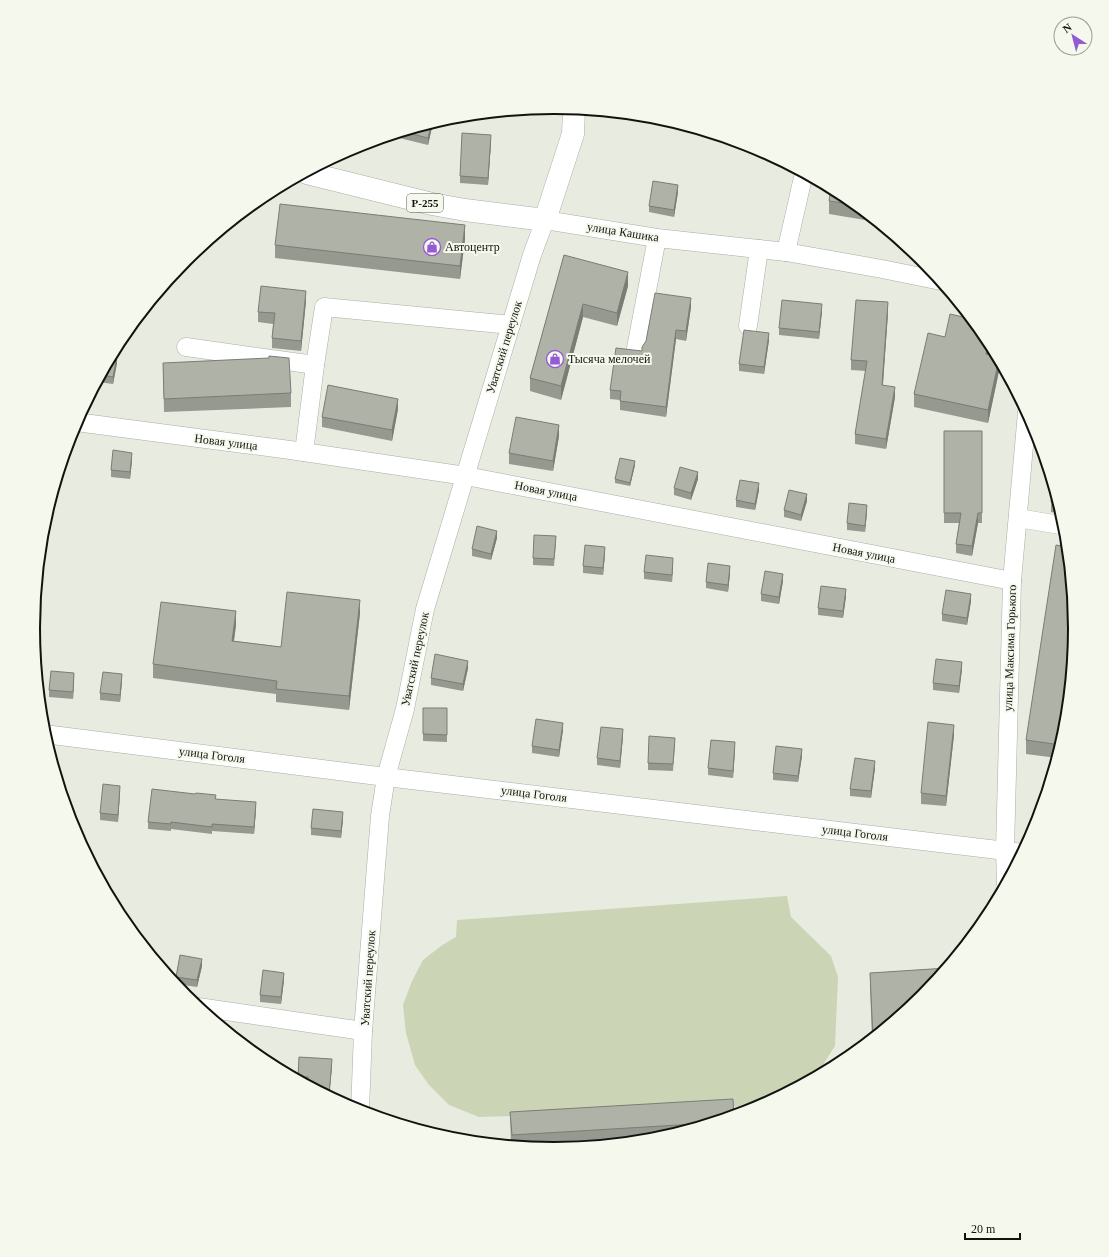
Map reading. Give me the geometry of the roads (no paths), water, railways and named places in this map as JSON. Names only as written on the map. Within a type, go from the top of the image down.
[{"type":"highway","points":[[545,220],[573,134],[574,115]]},
{"type":"highway","name":"улица Кашика","points":[[314,174],[432,204],[465,210],[545,220]]},
{"type":"street","points":[[786,252],[803,178]]},
{"type":"street","name":"улица Кашика","points":[[545,220],[656,238],[786,252],[931,279]]},
{"type":"street","name":"Уватский переулок","points":[[360,1105],[363,1031],[380,816],[386,777],[405,709],[425,609],[532,256],[545,220]]},
{"type":"street","points":[[636,348],[656,238]]},
{"type":"street","points":[[748,326],[759,249]]},
{"type":"street","points":[[304,452],[324,307],[511,325]]},
{"type":"street","points":[[186,347],[315,365]]},
{"type":"street","name":"Новая улица","points":[[83,423],[304,452],[466,476],[1012,582]]},
{"type":"street","name":"улица Максима Горького","points":[[1006,876],[1004,850],[1012,582],[1026,423]]},
{"type":"street","points":[[1018,518],[1058,525]]},
{"type":"street","name":"улица Гоголя","points":[[51,735],[386,777],[1018,852]]},
{"type":"street","points":[[208,1008],[363,1031]]},
{"type":"place","name":"Автоцентр","points":[[432,247]]},
{"type":"place","name":"Тысяча мелочей","points":[[555,359]]}]
